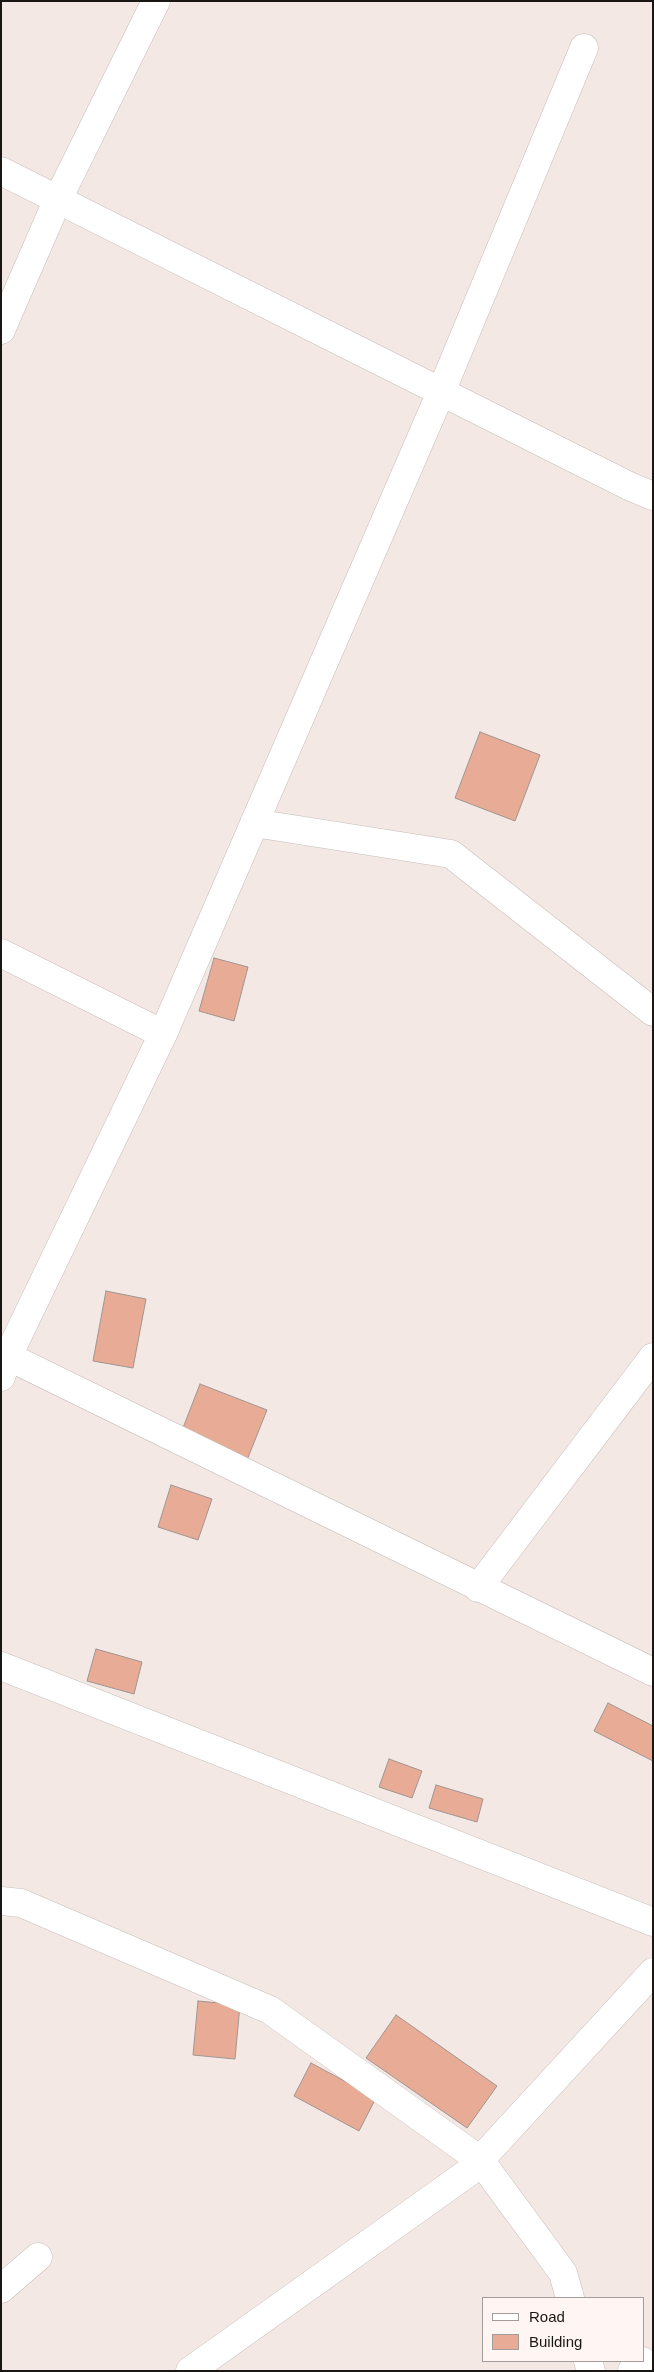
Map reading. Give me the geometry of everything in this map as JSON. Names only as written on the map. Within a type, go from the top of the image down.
[{"type":"street","points":[[1,330],[58,199],[156,1]]},
{"type":"street","points":[[584,48],[441,392],[164,1034],[3,1362],[653,1672]]},
{"type":"street","points":[[1,171],[629,486],[653,496]]},
{"type":"street","points":[[254,823],[451,854],[653,1012]]},
{"type":"street","points":[[1,953],[164,1034]]},
{"type":"street","points":[[478,1588],[653,1357]]},
{"type":"street","points":[[1,1666],[653,1922]]},
{"type":"street","points":[[1,1901],[21,1903],[270,2010],[480,2160],[563,2273],[570,2297]]},
{"type":"street","points":[[190,2371],[469,2172],[653,1972]]},
{"type":"street","points":[[1,2290],[38,2257]]},
{"type":"building","points":[[480,732],[540,755],[515,821],[455,798]]},
{"type":"building","points":[[214,958],[248,967],[234,1021],[199,1011]]},
{"type":"building","points":[[106,1291],[146,1299],[133,1368],[93,1361]]},
{"type":"building","points":[[200,1384],[267,1410],[247,1460],[181,1433]]},
{"type":"building","points":[[171,1485],[212,1499],[198,1540],[158,1527]]},
{"type":"building","points":[[96,1649],[142,1662],[134,1694],[87,1681]]},
{"type":"building","points":[[608,1703],[653,1726],[653,1761],[594,1731]]},
{"type":"building","points":[[389,1759],[422,1771],[412,1798],[379,1787]]},
{"type":"building","points":[[436,1785],[483,1799],[477,1822],[429,1808]]},
{"type":"building","points":[[198,2001],[240,2005],[235,2059],[193,2055]]},
{"type":"building","points":[[396,2015],[497,2086],[467,2128],[366,2058]]},
{"type":"building","points":[[311,2063],[376,2098],[359,2131],[294,2096]]}]
